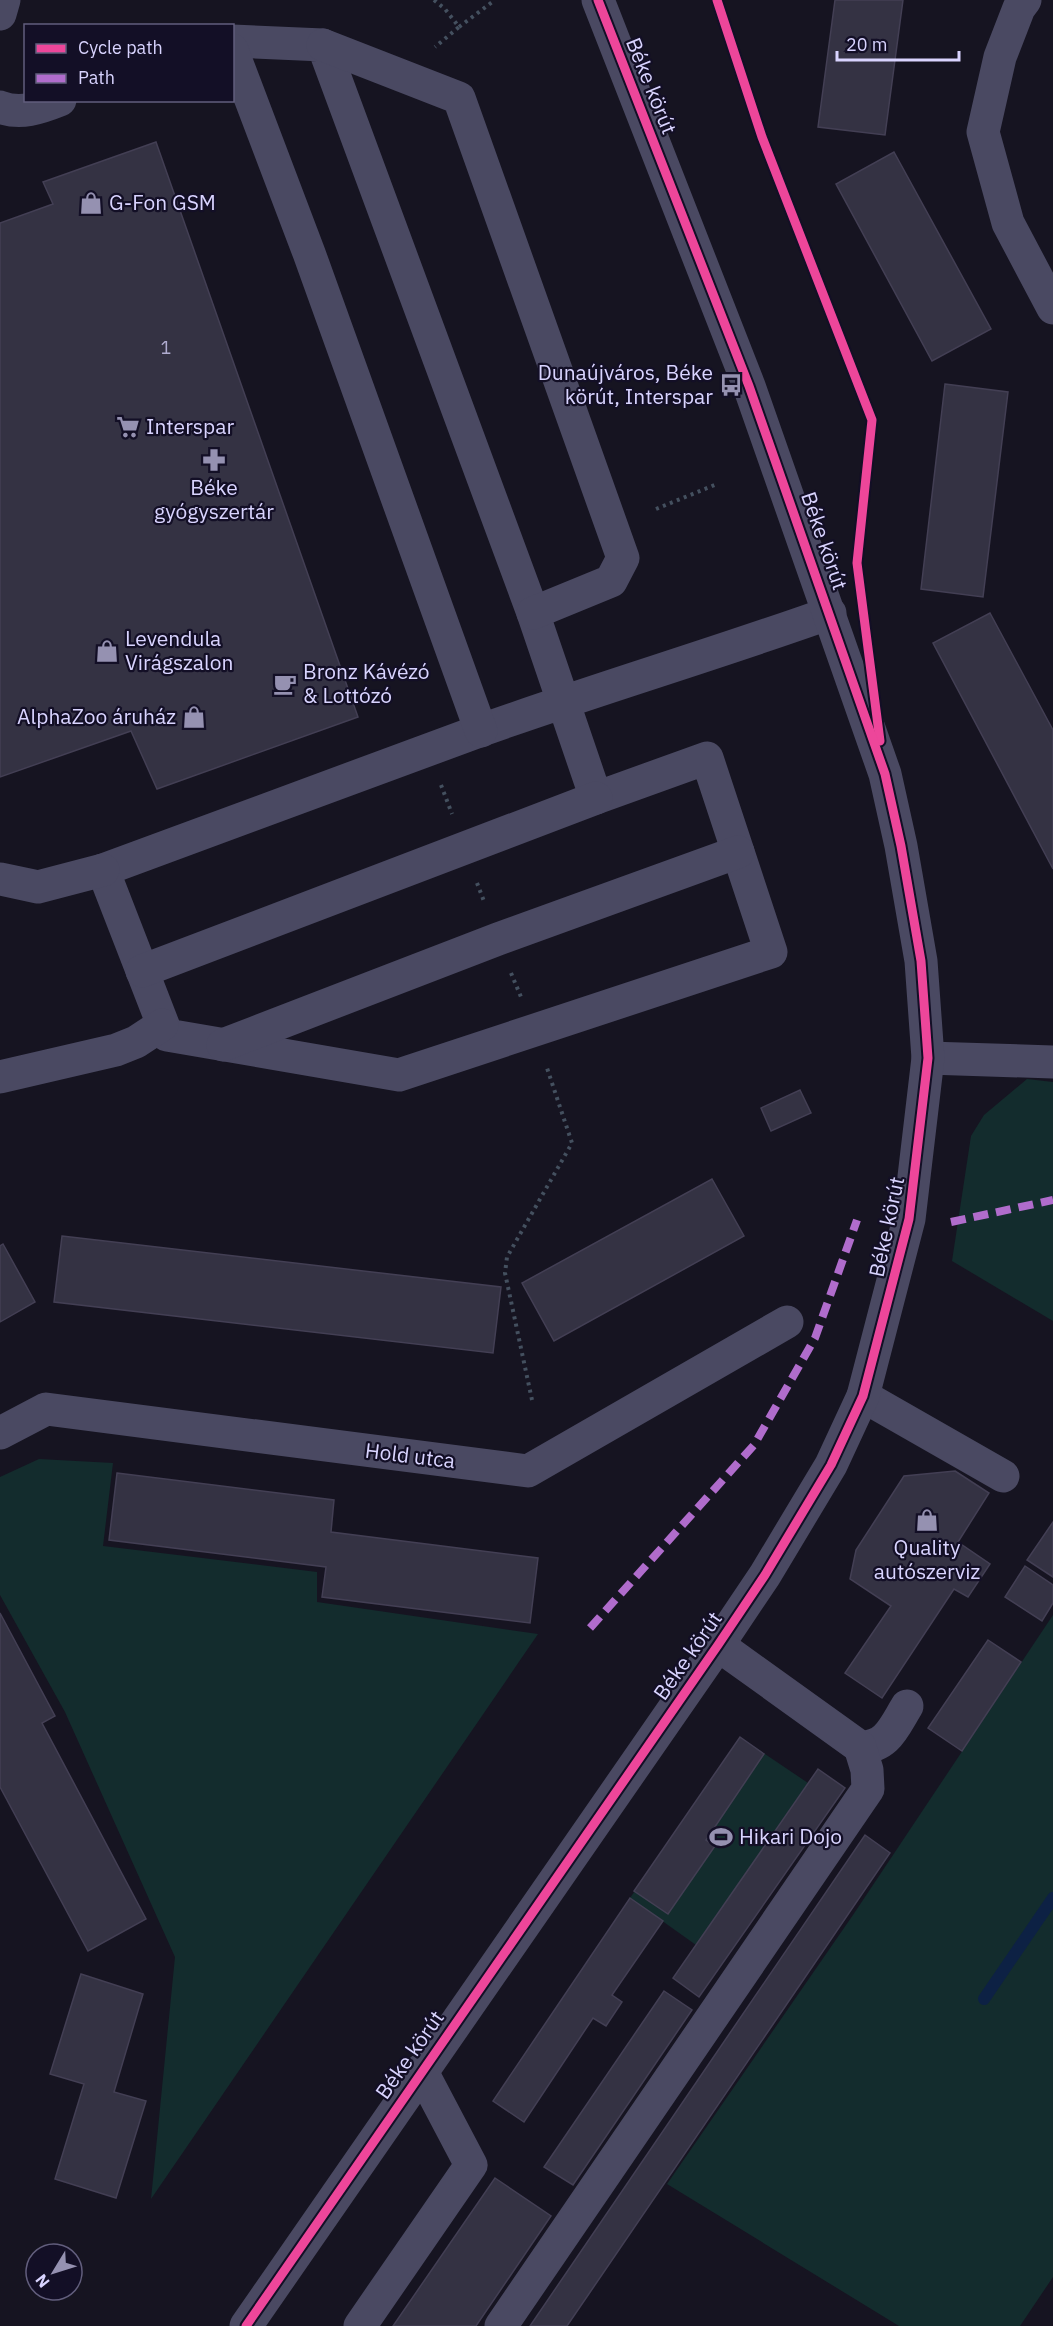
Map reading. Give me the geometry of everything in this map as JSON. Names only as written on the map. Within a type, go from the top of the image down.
[{"type":"street","points":[[0,14],[4,0]]},
{"type":"street","name":"Béke körút","points":[[246,2326],[421,2070],[718,1645],[765,1575],[831,1465],[863,1396],[909,1219],[928,1058],[921,961],[885,774],[745,375],[598,0]]},
{"type":"street","points":[[1025,0],[1019,8],[1000,57],[983,132],[1008,223],[1053,308]]},
{"type":"street","points":[[234,41],[323,45],[459,98],[623,558],[611,581],[533,613]]},
{"type":"street","points":[[323,45],[533,613],[561,703],[596,798]]},
{"type":"street","points":[[234,55],[309,253],[481,731]]},
{"type":"street","points":[[0,107],[14,112],[42,107],[55,102]]},
{"type":"street","points":[[0,879],[38,887],[103,870],[481,731],[830,614]]},
{"type":"street","points":[[103,870],[166,1035],[399,1075],[771,952],[707,758],[142,971]]},
{"type":"street","points":[[223,1045],[738,852]]},
{"type":"street","points":[[0,1077],[116,1050],[136,1042],[162,1024]]},
{"type":"street","points":[[928,1058],[1053,1062]]},
{"type":"street","name":"Hold utca","points":[[0,1433],[46,1409],[528,1472],[788,1322]]},
{"type":"street","points":[[863,1396],[1003,1476]]},
{"type":"street","points":[[718,1645],[860,1748],[873,1748],[886,1740],[907,1706]]},
{"type":"street","points":[[501,2326],[868,1789],[867,1770],[860,1748]]},
{"type":"street","points":[[360,2326],[471,2164],[421,2070]]},
{"type":"path","points":[[434,0],[445,9],[459,27]]},
{"type":"path","points":[[433,48],[495,0]]},
{"type":"path","points":[[656,509],[717,484]]},
{"type":"path","points":[[532,1400],[505,1273],[507,1257],[572,1143],[534,1030]]},
{"type":"green space","points":[[1027,1079],[1053,1082],[1053,1321],[952,1261],[971,1136],[984,1115]]},
{"type":"green space","points":[[39,1459],[113,1463],[103,1546],[317,1572],[317,1602],[538,1634],[151,2199],[175,1957],[65,1712],[0,1595],[0,1477]]},
{"type":"green space","points":[[1053,1615],[1053,2277],[1020,2326],[899,2326],[667,2184],[853,1915]]},
{"type":"green space","name":"Hikari Dojo","points":[[740,1737],[808,1783],[696,1945],[630,1898]]},
{"type":"building","points":[[835,0],[903,0],[885,135],[818,127]]},
{"type":"building","name":"Interspar","points":[[156,142],[358,717],[157,789],[131,731],[0,777],[0,223],[53,204],[43,182]]},
{"type":"building","points":[[894,152],[991,329],[932,361],[836,184]]},
{"type":"building","points":[[945,384],[1008,392],[983,597],[921,589]]},
{"type":"building","points":[[990,613],[1053,730],[1053,869],[933,643]]},
{"type":"building","points":[[800,1090],[811,1113],[771,1131],[761,1108]]},
{"type":"building","points":[[712,1179],[744,1236],[554,1341],[522,1283]]},
{"type":"building","points":[[62,1236],[501,1287],[493,1353],[54,1302]]},
{"type":"building","points":[[3,1244],[35,1302],[0,1322],[0,1246]]},
{"type":"building","points":[[955,1471],[989,1493],[958,1542],[990,1564],[968,1597],[954,1589],[882,1698],[845,1673],[891,1606],[850,1579],[856,1550],[904,1476]]},
{"type":"building","points":[[117,1473],[334,1500],[331,1532],[538,1558],[530,1623],[322,1597],[326,1567],[109,1540]]},
{"type":"building","points":[[1053,1522],[1053,1577],[1027,1560]]},
{"type":"building","points":[[1025,1566],[1053,1585],[1053,1603],[1042,1621],[1005,1597]]},
{"type":"building","points":[[0,1613],[55,1716],[42,1723],[146,1919],[88,1951],[0,1787]]},
{"type":"building","points":[[988,1640],[1021,1662],[962,1751],[928,1728]]},
{"type":"building","points":[[740,1737],[764,1754],[706,1840],[715,1846],[668,1914],[634,1891]]},
{"type":"building","points":[[818,1769],[845,1788],[699,1997],[673,1978]]},
{"type":"building","points":[[865,1835],[890,1853],[567,2326],[530,2326]]},
{"type":"building","points":[[630,1898],[663,1921],[612,1995],[622,2002],[606,2026],[593,2018],[524,2122],[493,2101]]},
{"type":"building","points":[[81,1974],[143,1994],[114,2092],[146,2101],[116,2198],[55,2179],[84,2084],[50,2074]]},
{"type":"building","points":[[664,1991],[692,2010],[573,2185],[544,2167]]},
{"type":"building","points":[[495,2178],[551,2216],[476,2326],[393,2326]]},
{"type":"waterway","points":[[984,1999],[1053,1898]]},
{"type":"marked path","points":[[951,1222],[1053,1200]]},
{"type":"marked path","points":[[590,1628],[754,1445],[815,1338],[857,1220]]},
{"type":"cycle path","points":[[246,2326],[718,1645],[765,1575],[831,1465],[863,1396],[909,1219],[928,1058],[921,961],[901,846],[885,774],[749,386],[598,0]]},
{"type":"cycle path","points":[[717,0],[762,137],[872,420],[857,563],[880,741]]},
{"type":"place","name":"G-Fon GSM","points":[[91,203]]},
{"type":"place","name":"Dunaújváros, Béke körút, Interspar","points":[[731,385]]},
{"type":"place","name":"Interspar","points":[[128,427]]},
{"type":"place","name":"Béke gyógyszertár","points":[[214,460]]},
{"type":"place","name":"Levendula Virágszalon","points":[[107,651]]},
{"type":"place","name":"Bronz Kávézó & Lottózó","points":[[285,684]]},
{"type":"place","name":"AlphaZoo áruház","points":[[194,717]]},
{"type":"place","name":"Quality autószerviz","points":[[927,1520]]},
{"type":"place","name":"Hikari Dojo","points":[[721,1837]]}]
